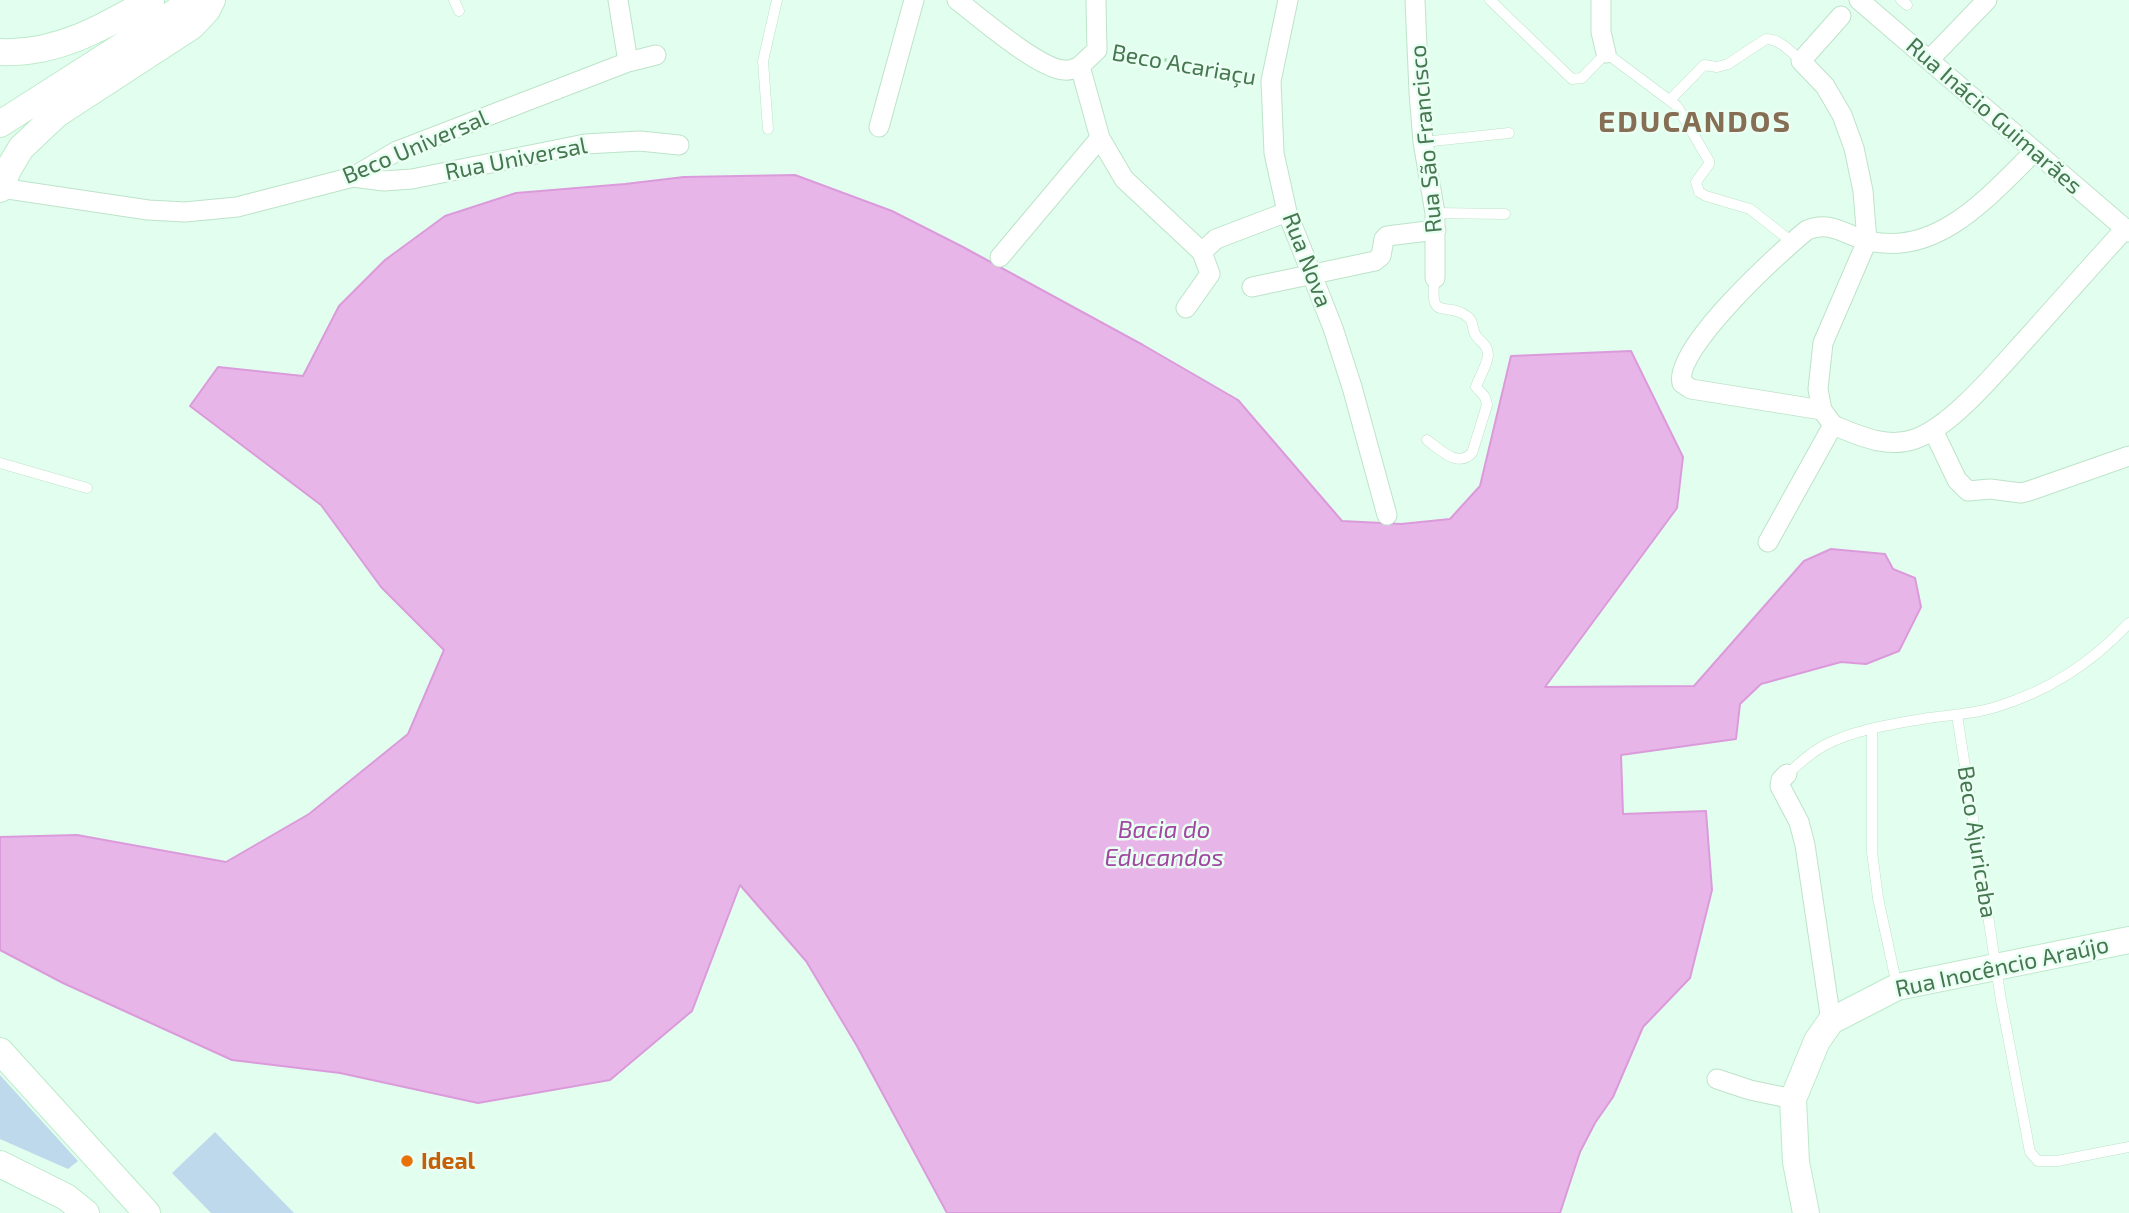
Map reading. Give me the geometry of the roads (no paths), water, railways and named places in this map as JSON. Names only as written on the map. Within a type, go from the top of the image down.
[{"type":"street","points":[[0,52],[46,50],[74,40],[152,0]]},
{"type":"street","points":[[0,124],[194,0]]},
{"type":"street","points":[[0,189],[8,170],[11,147],[192,26],[207,10],[212,0]]},
{"type":"street","points":[[618,0],[628,62]]},
{"type":"street","points":[[879,127],[914,0]]},
{"type":"street","points":[[957,0],[1036,58],[1050,67],[1066,71],[1080,66],[1097,50],[1096,0]]},
{"type":"street","name":"Rua Nova","points":[[1289,0],[1271,81],[1274,153],[1287,212],[1312,273],[1352,387],[1387,515]]},
{"type":"street","name":"Rua São Francisco","points":[[1415,0],[1423,142],[1436,221],[1434,278]]},
{"type":"street","points":[[1601,0],[1601,32],[1606,53]]},
{"type":"street","name":"Rua Inácio Guimarães","points":[[1859,0],[2127,230]]},
{"type":"street","points":[[1930,60],[1987,0]]},
{"type":"street","points":[[1768,541],[1828,418],[1818,389],[1823,343],[1867,241],[1863,191],[1842,115],[1825,86],[1801,61],[1841,16]]},
{"type":"street","name":"Beco Universal","points":[[0,189],[185,212],[237,207],[353,177],[397,151],[628,62],[656,55]]},
{"type":"street","points":[[1080,66],[1100,138],[1124,179],[1202,252],[1210,274],[1186,308]]},
{"type":"street","points":[[1000,257],[1100,138]]},
{"type":"street","name":"Rua Universal","points":[[353,177],[384,181],[412,179],[585,144],[640,141],[679,145]]},
{"type":"street","points":[[2034,152],[1984,202],[1943,230],[1903,242],[1867,241],[1826,225],[1807,230],[1718,315],[1688,355],[1680,380],[1685,387],[1691,389],[1828,418],[1874,441],[1914,439],[1933,430],[1980,390],[2127,230]]},
{"type":"street","points":[[1202,252],[1216,239],[1287,212]]},
{"type":"street","points":[[1252,287],[1378,259],[1382,253],[1384,239],[1390,234],[1436,221]]},
{"type":"street","points":[[1933,430],[1957,480],[1968,491],[2029,491],[2129,456]]},
{"type":"street","points":[[1787,774],[1781,780],[1780,786],[1798,822],[1805,845],[1831,1021],[1818,1041],[1793,1099],[1796,1162],[1806,1213]]},
{"type":"street","name":"Rua Inocêncio Araújo","points":[[1831,1021],[1897,987],[2129,940]]},
{"type":"street","points":[[0,1051],[146,1213]]},
{"type":"street","points":[[1717,1079],[1793,1099]]},
{"type":"street","points":[[0,1164],[66,1197],[86,1213]]},
{"type":"lane","points":[[454,0],[459,11]]},
{"type":"lane","points":[[768,129],[763,61],[777,0]]},
{"type":"lane","points":[[1490,0],[1573,79],[1581,78],[1606,53],[1670,100],[1681,111],[1709,161],[1708,167],[1698,176],[1696,182],[1699,192],[1750,209],[1792,242]]},
{"type":"lane","points":[[1670,100],[1704,65],[1717,67],[1728,64],[1766,39],[1782,44],[1801,61]]},
{"type":"lane","points":[[1423,142],[1509,133]]},
{"type":"lane","points":[[1436,221],[1505,214]]},
{"type":"lane","points":[[1427,440],[1454,459],[1469,457],[1487,405],[1485,397],[1475,387],[1488,356],[1486,347],[1474,334],[1468,317],[1434,303],[1434,278]]},
{"type":"lane","points":[[0,463],[87,488]]},
{"type":"lane","points":[[1787,774],[1823,746],[1843,737],[1872,729],[1995,708],[2059,681],[2085,664],[2129,623]]},
{"type":"lane","name":"Beco Ajuricaba","points":[[1957,715],[1996,968],[2033,1157],[2044,1162],[2057,1161],[2129,1147]]},
{"type":"lane","points":[[1872,729],[1872,852],[1878,898],[1897,987]]},
{"type":"water","name":"Bacia do Educandos","points":[[795,175],[892,211],[963,247],[1238,400],[1342,521],[1401,524],[1450,519],[1480,486],[1511,356],[1631,351],[1683,457],[1677,508],[1545,687],[1694,686],[1804,561],[1831,549],[1885,554],[1893,569],[1915,578],[1921,607],[1899,651],[1866,664],[1841,662],[1761,684],[1740,704],[1736,739],[1621,755],[1623,814],[1706,811],[1712,890],[1690,978],[1643,1027],[1613,1097],[1580,1152],[1560,1213],[947,1213],[857,1046],[806,961],[740,885],[692,1011],[610,1080],[478,1103],[340,1073],[232,1060],[63,983],[0,950],[0,837],[77,835],[226,862],[309,814],[408,734],[444,650],[381,587],[321,505],[190,406],[218,367],[303,376],[339,306],[385,260],[445,216],[516,193],[684,177]]},
{"type":"place","name":"Ideal","points":[[407,1161]]},
{"type":"district","name":"EDUCANDOS","points":[[1695,122]]}]
